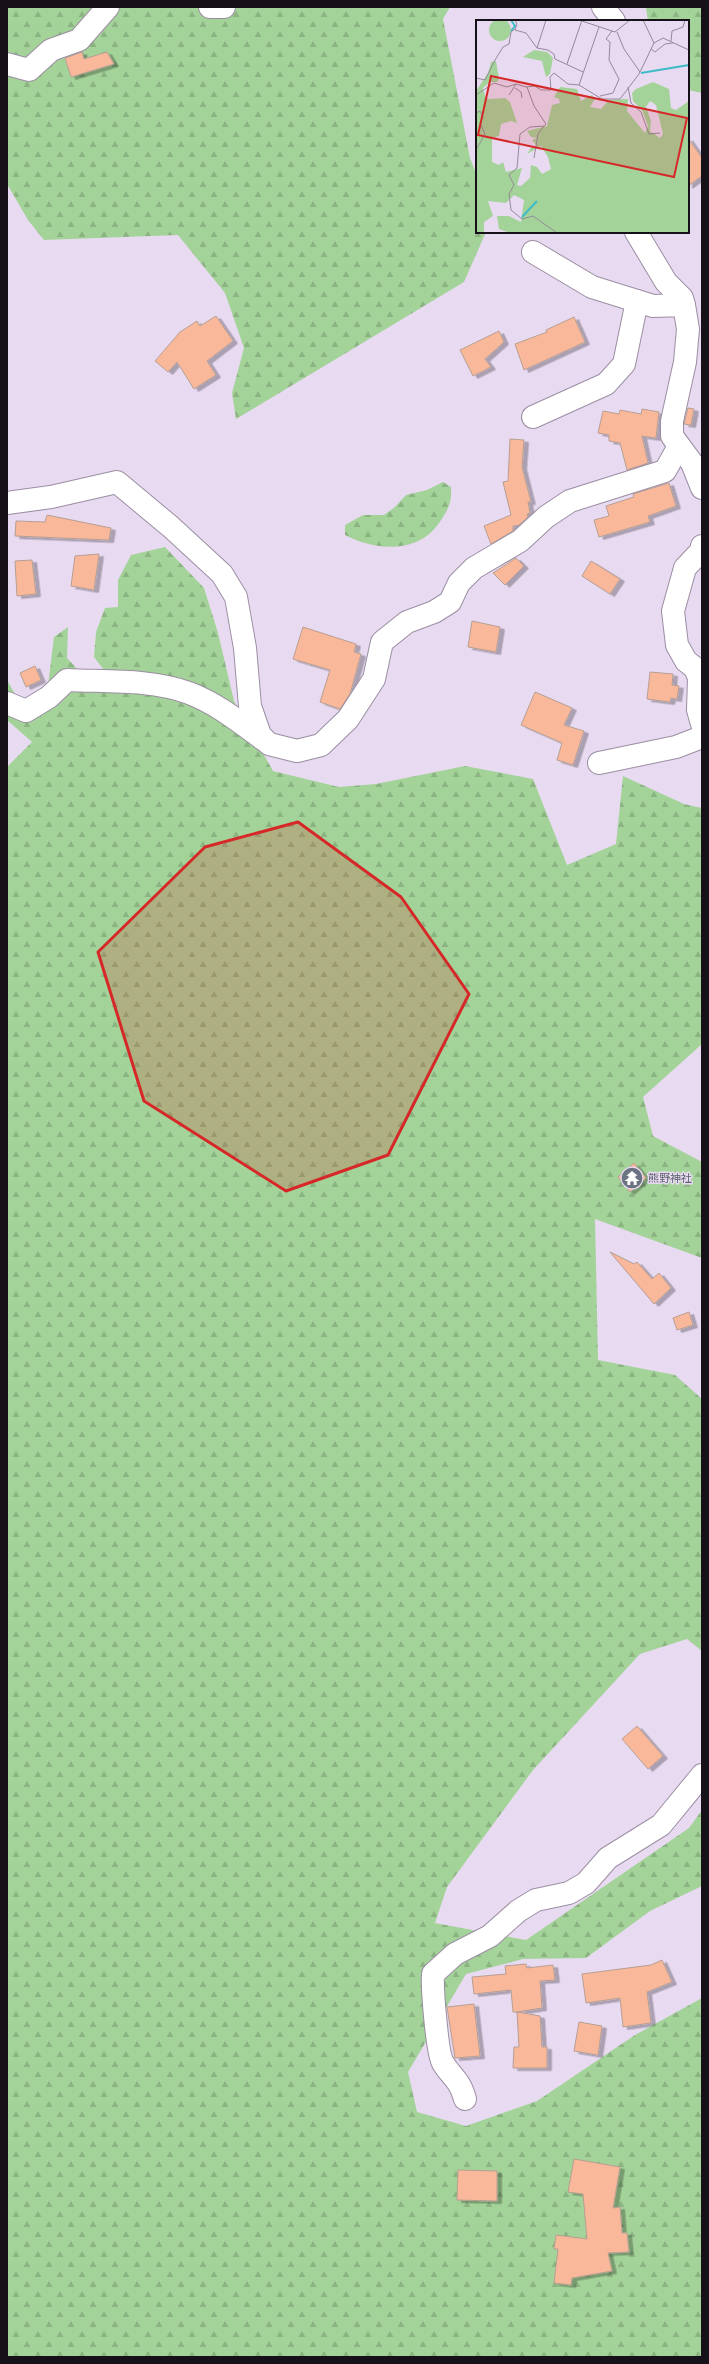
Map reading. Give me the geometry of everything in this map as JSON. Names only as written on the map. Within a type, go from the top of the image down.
[{"type":"street","points":[[7,64],[29,70],[51,50],[79,40],[108,7]]},
{"type":"street","points":[[210,7],[224,7]]},
{"type":"street","points":[[603,7],[613,20]]},
{"type":"street","points":[[637,233],[666,282],[682,298],[684,305],[688,330],[685,362],[672,421],[672,436],[692,463],[702,488]]},
{"type":"street","points":[[533,252],[592,287],[653,306],[684,305]]},
{"type":"street","points":[[533,417],[606,384],[624,364],[637,301]]},
{"type":"street","points":[[7,503],[51,497],[117,482],[177,532],[222,574],[236,597],[245,648],[250,706],[260,735],[269,744],[297,751],[321,745],[348,720],[374,680],[382,642],[407,622],[434,612],[450,602],[458,583],[474,568],[520,541],[546,517],[570,501],[665,471],[679,446]]},
{"type":"street","points":[[702,546],[701,551],[686,568],[673,610],[676,645],[686,661],[695,668],[699,678],[698,710],[702,724]]},
{"type":"street","points":[[7,703],[26,711],[49,697],[67,680],[153,685],[189,693],[216,706],[265,740]]},
{"type":"street","points":[[599,763],[676,747],[702,737]]},
{"type":"street","points":[[465,2099],[460,2084],[442,2062],[432,1991],[433,1974],[455,1954],[490,1936],[518,1911],[536,1900],[569,1893],[586,1883],[608,1858],[661,1825],[702,1775]]},
{"type":"highlighted area","points":[[298,822],[401,897],[469,994],[388,1155],[286,1191],[144,1101],[98,952],[205,847]]},
{"type":"green space","points":[[7,7],[450,7],[443,19],[470,158],[476,173],[476,233],[486,233],[464,282],[236,419],[232,393],[244,348],[225,293],[178,235],[44,240],[28,220],[7,184]]},
{"type":"green space","points":[[646,7],[702,7],[702,93],[689,90],[689,20],[648,20]]},
{"type":"green space","points":[[443,482],[451,487],[449,506],[439,523],[430,533],[420,540],[408,545],[396,547],[370,544],[345,535],[345,525],[363,515],[384,515],[395,507],[406,495],[427,490]]},
{"type":"green space","points":[[165,547],[204,588],[218,633],[234,701],[273,771],[339,787],[376,784],[465,766],[533,779],[567,865],[616,844],[623,776],[684,804],[702,808],[702,1044],[643,1097],[653,1136],[702,1162],[702,1258],[595,1219],[598,1360],[675,1375],[702,1399],[702,1651],[687,1639],[640,1654],[533,1770],[447,1887],[435,1923],[526,1940],[689,1828],[702,1810],[702,1886],[650,1911],[586,1958],[523,1959],[466,1974],[408,2072],[417,2112],[466,2126],[537,2101],[635,2035],[702,1998],[702,2357],[7,2357],[7,767],[32,742],[7,720],[7,680],[19,701],[48,686],[54,637],[68,627],[67,658],[90,683],[116,686],[94,657],[96,632],[105,608],[118,607],[118,580],[131,555]]},
{"type":"building","points":[[82,52],[84,59],[107,52],[114,64],[71,77],[65,58]]},
{"type":"building","points":[[689,139],[702,158],[702,176],[689,185]]},
{"type":"building","points":[[216,316],[233,341],[207,361],[216,375],[194,389],[177,362],[168,372],[155,361],[180,332],[197,321],[200,326]]},
{"type":"building","points":[[574,317],[585,342],[524,370],[515,344],[547,332],[546,330]]},
{"type":"building","points":[[499,331],[504,342],[485,359],[491,367],[473,376],[460,350]]},
{"type":"building","points":[[688,408],[694,409],[691,425],[684,424]]},
{"type":"building","points":[[642,409],[659,412],[656,438],[642,436],[648,463],[627,470],[620,443],[609,441],[609,435],[598,433],[603,411],[619,414],[620,410],[641,414]]},
{"type":"building","points":[[510,439],[524,440],[522,467],[531,502],[528,502],[530,513],[527,514],[528,517],[519,525],[513,526],[513,531],[491,544],[484,526],[511,515],[503,482],[508,481]]},
{"type":"building","points":[[669,483],[676,506],[648,516],[650,522],[599,537],[594,520],[609,516],[606,506],[634,497],[633,494]]},
{"type":"building","points":[[47,515],[111,528],[109,540],[15,536],[16,521],[45,522]]},
{"type":"building","points":[[99,554],[94,590],[71,586],[75,556]]},
{"type":"building","points":[[516,558],[524,566],[505,585],[493,573]]},
{"type":"building","points":[[32,560],[36,594],[17,596],[15,561]]},
{"type":"building","points":[[591,561],[620,579],[610,594],[582,576]]},
{"type":"building","points":[[472,621],[500,627],[496,652],[468,647]]},
{"type":"building","points":[[303,627],[356,644],[354,652],[361,654],[350,694],[340,709],[320,702],[330,670],[293,659]]},
{"type":"building","points":[[35,666],[41,680],[26,687],[20,673]]},
{"type":"building","points":[[650,672],[673,674],[672,685],[679,686],[677,699],[671,698],[670,702],[647,699]]},
{"type":"building","points":[[535,692],[572,708],[564,725],[584,731],[573,765],[557,760],[562,743],[521,725]]},
{"type":"building","name":"熊野神社","points":[[634,1163],[646,1178],[630,1192],[618,1177]]},
{"type":"building","points":[[610,1252],[634,1264],[637,1262],[652,1279],[659,1273],[671,1288],[654,1304]]},
{"type":"building","points":[[689,1312],[693,1325],[677,1330],[673,1318]]},
{"type":"building","points":[[637,1726],[663,1756],[648,1769],[622,1739]]},
{"type":"building","points":[[662,1960],[672,1982],[647,1992],[651,2023],[623,2027],[620,1998],[586,2003],[582,1974],[651,1965]]},
{"type":"building","points":[[526,1964],[527,1968],[553,1965],[555,1980],[540,1981],[542,2008],[513,2012],[511,1990],[474,1994],[472,1977],[506,1974],[505,1966]]},
{"type":"building","points":[[474,2004],[480,2056],[455,2058],[447,2007]]},
{"type":"building","points":[[517,2012],[540,2016],[542,2047],[547,2047],[547,2068],[513,2068],[514,2047],[519,2047]]},
{"type":"building","points":[[579,2022],[602,2026],[598,2055],[574,2051]]},
{"type":"building","points":[[574,2159],[620,2167],[613,2208],[620,2207],[622,2233],[627,2233],[629,2252],[608,2253],[612,2271],[572,2278],[571,2285],[554,2283],[558,2249],[554,2249],[556,2235],[587,2239],[583,2194],[568,2192]]},
{"type":"building","points":[[458,2170],[497,2171],[497,2201],[457,2200]]},
{"type":"place","name":"熊野神社","points":[[632,1178]]}]
